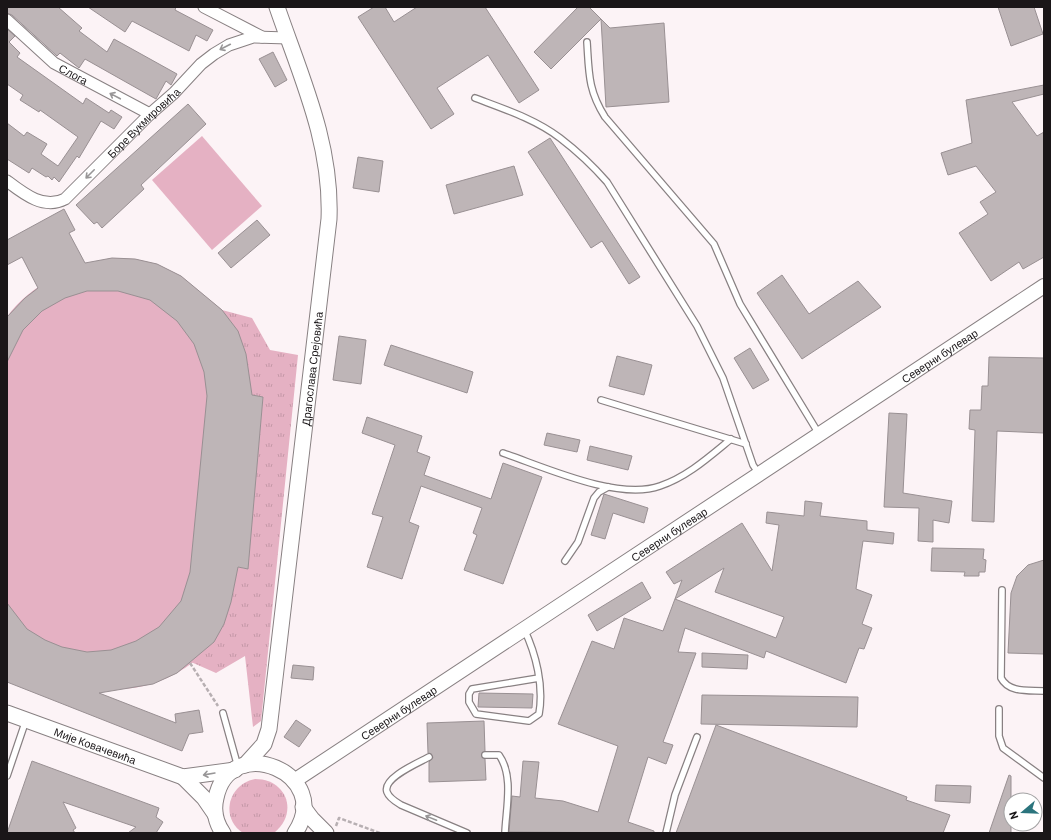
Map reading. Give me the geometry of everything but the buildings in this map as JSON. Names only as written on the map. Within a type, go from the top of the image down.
[{"type":"main road","name":"Драгослава Срејовића","points":[[277,7],[321,138],[327,166],[330,194],[315,351],[268,737],[272,754],[280,768]]},
{"type":"main road","name":"Мије Ковачевића","points":[[7,713],[183,776],[204,798],[215,814],[223,833]]},
{"type":"main road","name":"Драгослава Срејовића","points":[[239,768],[259,752],[268,737]]},
{"type":"main road","points":[[239,768],[263,763],[280,768],[294,781],[302,798],[303,807],[301,819],[295,833]]},
{"type":"main road","name":"Мије Ковачевића","points":[[183,776],[239,768]]},
{"type":"main road","name":"Мије Ковачевића","points":[[215,814],[215,801],[218,789],[226,778],[239,768]]},
{"type":"main road","points":[[303,807],[312,819],[331,829]]},
{"type":"street","points":[[204,7],[262,37]]},
{"type":"street","name":"Слога","points":[[7,20],[54,63],[150,114]]},
{"type":"street","name":"Боре Вукмировића","points":[[9,187],[44,203],[59,202],[64,199],[150,114],[174,93],[201,64],[214,54],[242,40],[262,37],[288,38]]},
{"type":"street","name":"Северни булевар","points":[[294,781],[1044,286]]},
{"type":"lane","points":[[586,42],[591,86],[598,106],[605,117],[714,244],[740,304],[819,434]]},
{"type":"lane","points":[[475,98],[521,115],[560,137],[595,168],[607,182],[657,259],[697,326],[723,378],[754,466],[759,474]]},
{"type":"lane","points":[[601,400],[746,444]]},
{"type":"lane","points":[[503,453],[587,482],[608,487],[638,490],[658,487],[700,465],[731,439]]},
{"type":"lane","points":[[565,561],[578,542],[594,498],[599,492],[608,487]]},
{"type":"lane","points":[[1002,590],[1001,678],[1004,684],[1010,688],[1044,691]]},
{"type":"lane","points":[[524,629],[535,657],[539,678],[539,714],[529,721],[476,714],[472,710],[469,694],[472,689],[476,687],[539,678]]},
{"type":"lane","points":[[999,709],[999,736],[1004,748],[1044,778]]},
{"type":"lane","points":[[223,713],[239,768]]},
{"type":"lane","points":[[7,776],[26,720]]},
{"type":"lane","points":[[666,833],[675,795],[697,737]]},
{"type":"lane","points":[[485,755],[499,755],[505,764],[508,776],[505,833]]},
{"type":"lane","points":[[429,757],[392,778],[386,791],[401,805],[467,833]]},
{"type":"path","points":[[190,663],[223,713]]},
{"type":"path","points":[[331,829],[339,818],[380,833]]},
{"type":"green space","points":[[202,136],[262,206],[212,250],[152,180]]},
{"type":"green space","points":[[112,258],[135,259],[157,264],[181,276],[222,310],[246,354],[252,395],[263,397],[248,569],[237,567],[233,596],[224,626],[214,642],[205,652],[182,670],[154,683],[126,689],[106,686],[7,627],[7,317],[28,295],[54,278],[68,271]]},
{"type":"green space","points":[[222,310],[252,318],[270,350],[298,355],[261,721],[253,727],[245,656],[216,673],[191,662],[214,642],[231,602],[237,567],[247,569],[263,397],[252,395]]},
{"type":"green space","points":[[255,779],[266,780],[275,785],[282,791],[286,798],[286,816],[282,825],[274,833],[243,833],[231,819],[229,810],[233,794],[246,782]]}]
